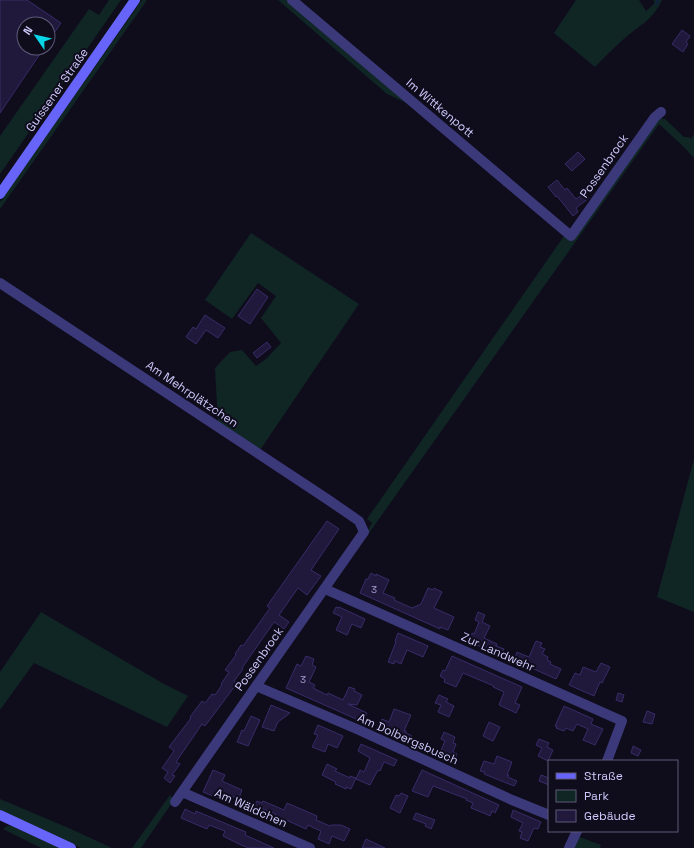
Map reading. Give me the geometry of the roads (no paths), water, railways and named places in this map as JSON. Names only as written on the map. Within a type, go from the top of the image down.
[{"type":"street","name":"Guissener Straße","points":[[0,194],[135,0]]},
{"type":"street","name":"Im Wittkenpott","points":[[292,0],[571,236]]},
{"type":"street","name":"Possenbrock","points":[[571,236],[655,117],[661,112]]},
{"type":"street","name":"Am Mehrplätzchen","points":[[0,283],[327,499],[359,521],[364,532]]},
{"type":"street","name":"Possenbrock","points":[[175,802],[364,532]]},
{"type":"street","name":"Zur Landwehr","points":[[324,589],[622,721],[607,760]]},
{"type":"street","name":"Am Dolbergsbusch","points":[[256,686],[359,730],[512,800],[548,815]]},
{"type":"street","name":"Am Wäldchen","points":[[182,792],[310,848]]},
{"type":"street","points":[[0,815],[71,848]]},
{"type":"street","points":[[569,848],[576,832]]},
{"type":"waterway","points":[[656,4],[658,0]]}]
